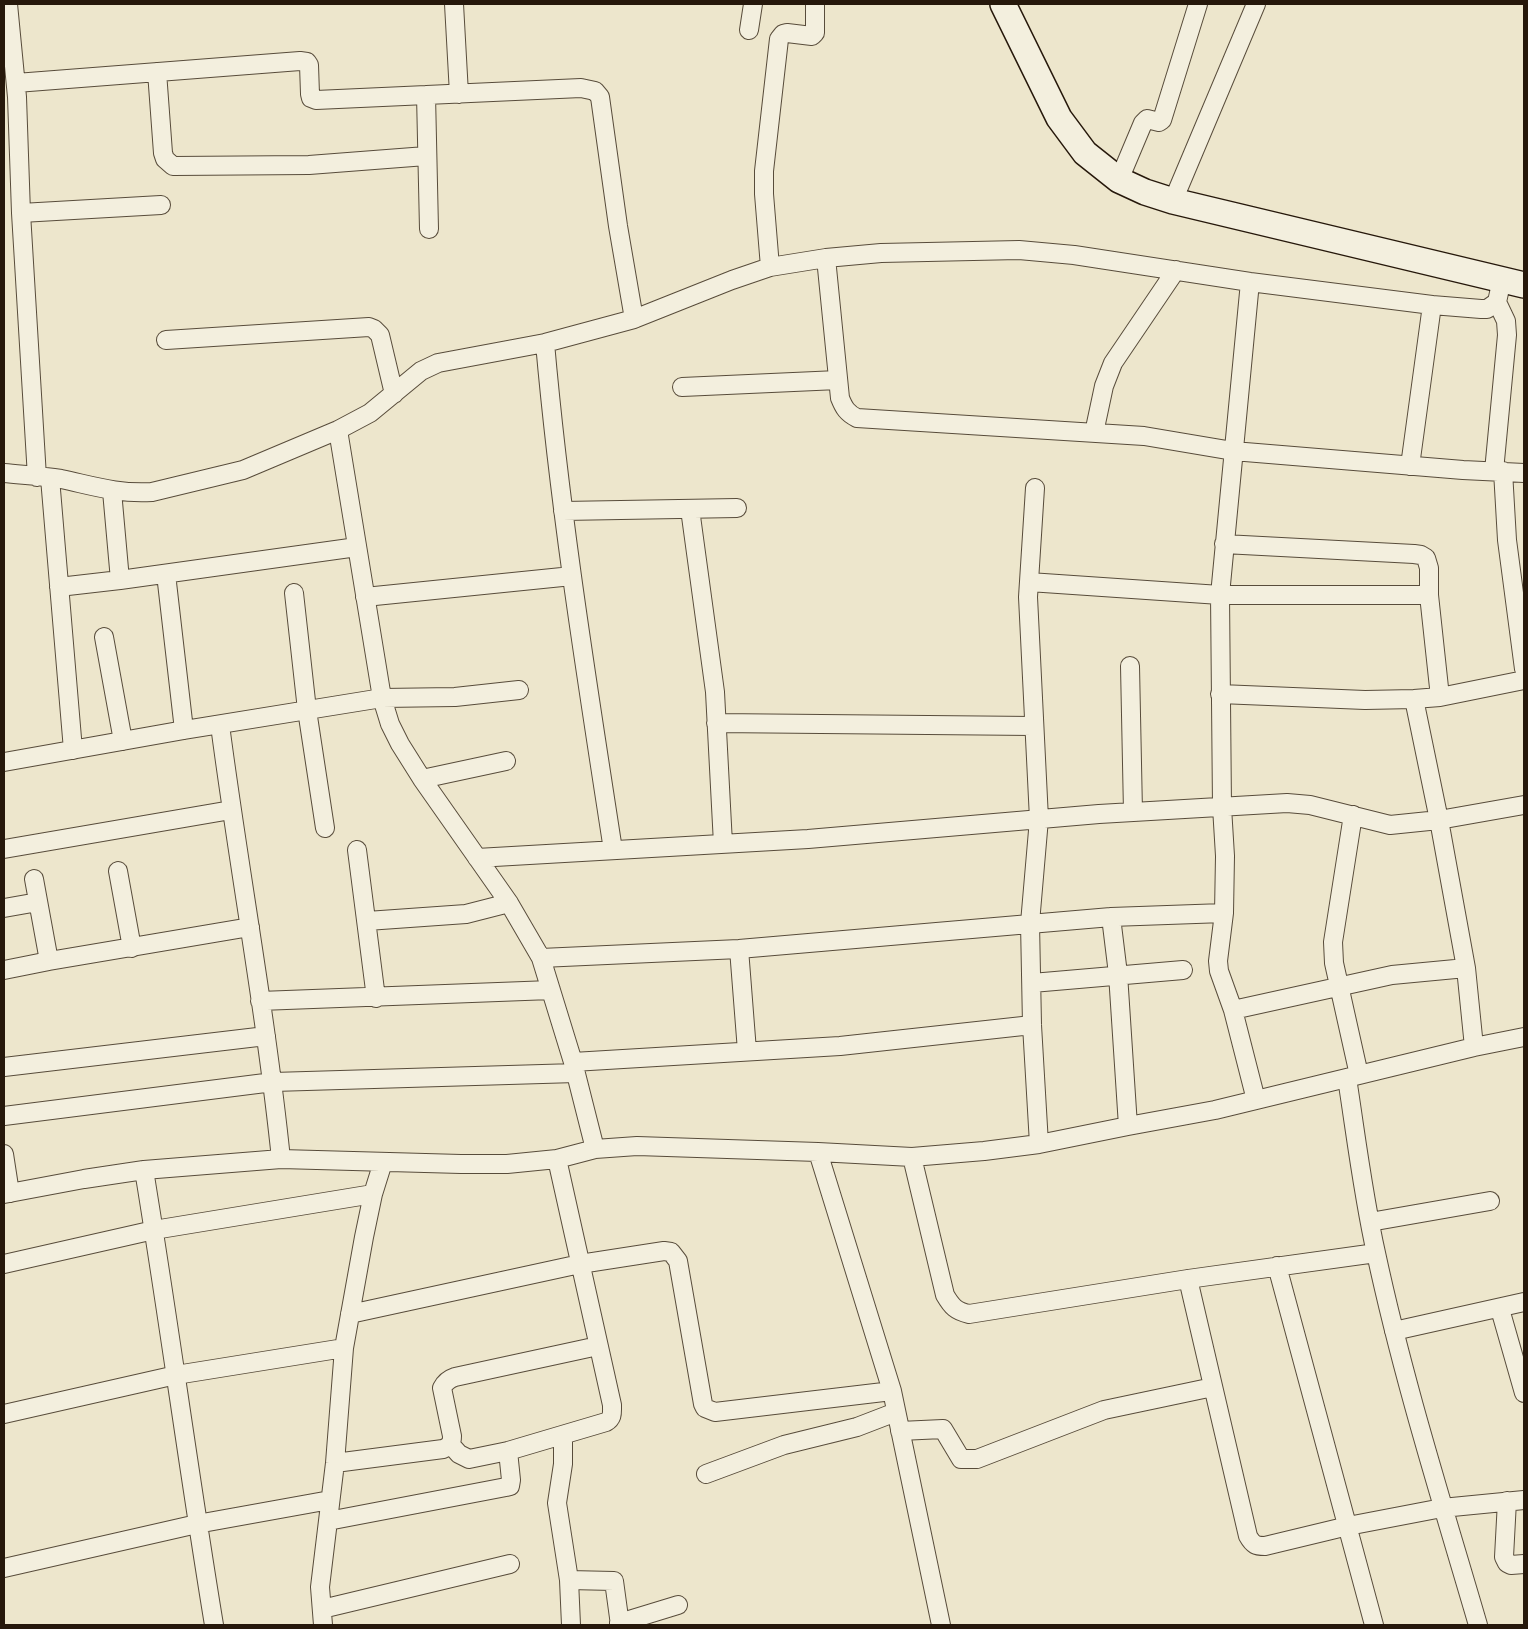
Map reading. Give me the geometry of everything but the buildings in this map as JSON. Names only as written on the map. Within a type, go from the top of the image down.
[{"type":"street","points":[[8,4],[16,83],[21,213],[44,477],[59,587],[72,750]]},
{"type":"street","points":[[454,4],[459,94]]},
{"type":"street","points":[[749,30],[753,4]]},
{"type":"street","points":[[770,267],[764,171],[780,39],[783,34],[787,33],[812,36],[814,33],[815,4]]},
{"type":"street","points":[[1003,4],[1059,118],[1071,137],[1085,153],[1119,180],[1145,192],[1173,201],[1508,288]]},
{"type":"street","points":[[1119,180],[1142,123],[1147,119],[1159,122],[1162,120],[1198,4]]},
{"type":"street","points":[[1173,201],[1256,4]]},
{"type":"street","points":[[16,83],[300,61],[307,62],[309,65],[310,94],[311,98],[316,100],[581,88],[595,91],[600,97],[618,226],[634,319]]},
{"type":"street","points":[[156,72],[163,153],[165,159],[173,166],[309,165],[426,156]]},
{"type":"street","points":[[426,95],[429,229]]},
{"type":"street","points":[[21,213],[161,205]]},
{"type":"street","points":[[4,473],[44,477],[112,491],[152,492],[243,470],[338,430],[370,413],[421,371],[438,363],[545,343],[634,319],[770,267],[826,258],[881,253],[1018,250],[1074,255],[1250,282],[1432,305],[1487,308],[1508,288]]},
{"type":"street","points":[[826,258],[840,398],[849,414],[857,418],[1144,436],[1233,451],[1410,466],[1524,473]]},
{"type":"street","points":[[1094,433],[1104,386],[1113,363],[1176,270]]},
{"type":"street","points":[[1250,282],[1220,595],[1222,807],[1225,856],[1224,914],[1218,961],[1233,1010],[1256,1100]]},
{"type":"street","points":[[1508,288],[1507,336],[1498,471],[1524,669]]},
{"type":"street","points":[[1410,466],[1432,305]]},
{"type":"street","points":[[166,340],[369,327],[380,335],[394,394]]},
{"type":"street","points":[[545,343],[563,511],[613,850]]},
{"type":"street","points":[[682,387],[838,380]]},
{"type":"street","points":[[338,430],[382,698],[390,724],[422,779],[509,903],[541,958],[575,1068],[595,1149]]},
{"type":"street","points":[[1035,488],[1028,597],[1039,820],[1030,923],[1032,1025],[1039,1144]]},
{"type":"street","points":[[112,491],[120,580]]},
{"type":"street","points":[[690,508],[715,692],[723,844]]},
{"type":"street","points":[[563,511],[737,508]]},
{"type":"street","points":[[1224,544],[1421,555],[1426,558],[1428,562],[1429,595],[1440,697]]},
{"type":"street","points":[[59,587],[357,547]]},
{"type":"street","points":[[166,574],[184,730]]},
{"type":"street","points":[[365,596],[572,576]]},
{"type":"street","points":[[1029,582],[1220,595],[1429,595]]},
{"type":"street","points":[[294,593],[307,710],[325,828]]},
{"type":"street","points":[[104,637],[123,741]]},
{"type":"street","points":[[1130,666],[1133,812]]},
{"type":"street","points":[[1220,694],[1365,700],[1414,699],[1440,697],[1524,680]]},
{"type":"street","points":[[4,762],[184,730],[382,698],[456,697],[519,690]]},
{"type":"street","points":[[1414,699],[1439,820],[1466,968],[1474,1047]]},
{"type":"street","points":[[716,723],[1033,726]]},
{"type":"street","points":[[220,725],[231,810],[273,1082],[281,1159]]},
{"type":"street","points":[[422,779],[506,761]]},
{"type":"street","points":[[477,858],[808,839],[1133,812],[1222,807],[1299,804],[1390,825],[1439,820],[1524,805]]},
{"type":"street","points":[[4,848],[231,810]]},
{"type":"street","points":[[1353,815],[1333,942],[1334,963],[1340,987],[1353,1076],[1370,1222],[1394,1331],[1442,1508],[1478,1625]]},
{"type":"street","points":[[357,850],[376,998]]},
{"type":"street","points":[[118,871],[132,948]]},
{"type":"street","points":[[34,879],[49,961]]},
{"type":"street","points":[[4,908],[38,902]]},
{"type":"street","points":[[367,921],[460,915],[509,903]]},
{"type":"street","points":[[541,958],[739,949],[1111,917],[1224,914]]},
{"type":"street","points":[[1111,917],[1118,974],[1128,1126]]},
{"type":"street","points":[[4,970],[250,927]]},
{"type":"street","points":[[739,949],[747,1051]]},
{"type":"street","points":[[1233,1010],[1392,975],[1466,968]]},
{"type":"street","points":[[1032,983],[1118,974],[1182,970]]},
{"type":"street","points":[[260,1001],[551,990]]},
{"type":"street","points":[[4,1116],[273,1082],[575,1068],[747,1051],[840,1046],[1032,1025]]},
{"type":"street","points":[[4,1067],[266,1036]]},
{"type":"street","points":[[4,1154],[7,1194],[144,1170],[281,1159],[507,1164],[557,1159],[595,1149],[660,1146],[912,1157],[976,1152],[1039,1144],[1215,1110],[1474,1047],[1524,1037]]},
{"type":"street","points":[[818,1152],[892,1392],[941,1625]]},
{"type":"street","points":[[912,1157],[945,1295],[951,1306],[958,1312],[969,1314],[1188,1279],[1376,1252]]},
{"type":"street","points":[[450,1444],[459,1454],[469,1459],[508,1451],[563,1435],[606,1422],[612,1416],[612,1405],[557,1159]]},
{"type":"street","points":[[383,1162],[373,1194],[344,1348],[336,1463],[320,1588],[323,1617],[510,1564]]},
{"type":"street","points":[[144,1170],[214,1625]]},
{"type":"street","points":[[4,1264],[154,1230],[373,1194]]},
{"type":"street","points":[[1370,1222],[1490,1201]]},
{"type":"street","points":[[350,1314],[580,1264],[664,1251],[671,1252],[678,1261],[702,1404],[709,1411],[715,1412],[892,1392]]},
{"type":"street","points":[[1277,1266],[1374,1625]]},
{"type":"street","points":[[1188,1279],[1248,1536],[1252,1543],[1257,1546],[1265,1546],[1348,1526],[1442,1508],[1516,1500],[1505,1560],[1511,1564],[1524,1564]]},
{"type":"street","points":[[1394,1331],[1500,1309],[1524,1302]]},
{"type":"street","points":[[1500,1309],[1524,1393]]},
{"type":"street","points":[[336,1463],[443,1449],[450,1444],[452,1436],[442,1388],[445,1383],[455,1376],[598,1346]]},
{"type":"street","points":[[4,1414],[176,1375],[344,1348]]},
{"type":"street","points":[[900,1431],[942,1429],[962,1458],[977,1458],[1104,1410],[1213,1387]]},
{"type":"street","points":[[706,1474],[784,1445],[857,1427],[896,1412]]},
{"type":"street","points":[[563,1435],[563,1464],[556,1503],[569,1580],[571,1625]]},
{"type":"street","points":[[328,1522],[510,1486],[508,1451]]},
{"type":"street","points":[[4,1568],[197,1524],[330,1500]]},
{"type":"street","points":[[569,1580],[614,1581],[619,1624],[678,1605]]}]
